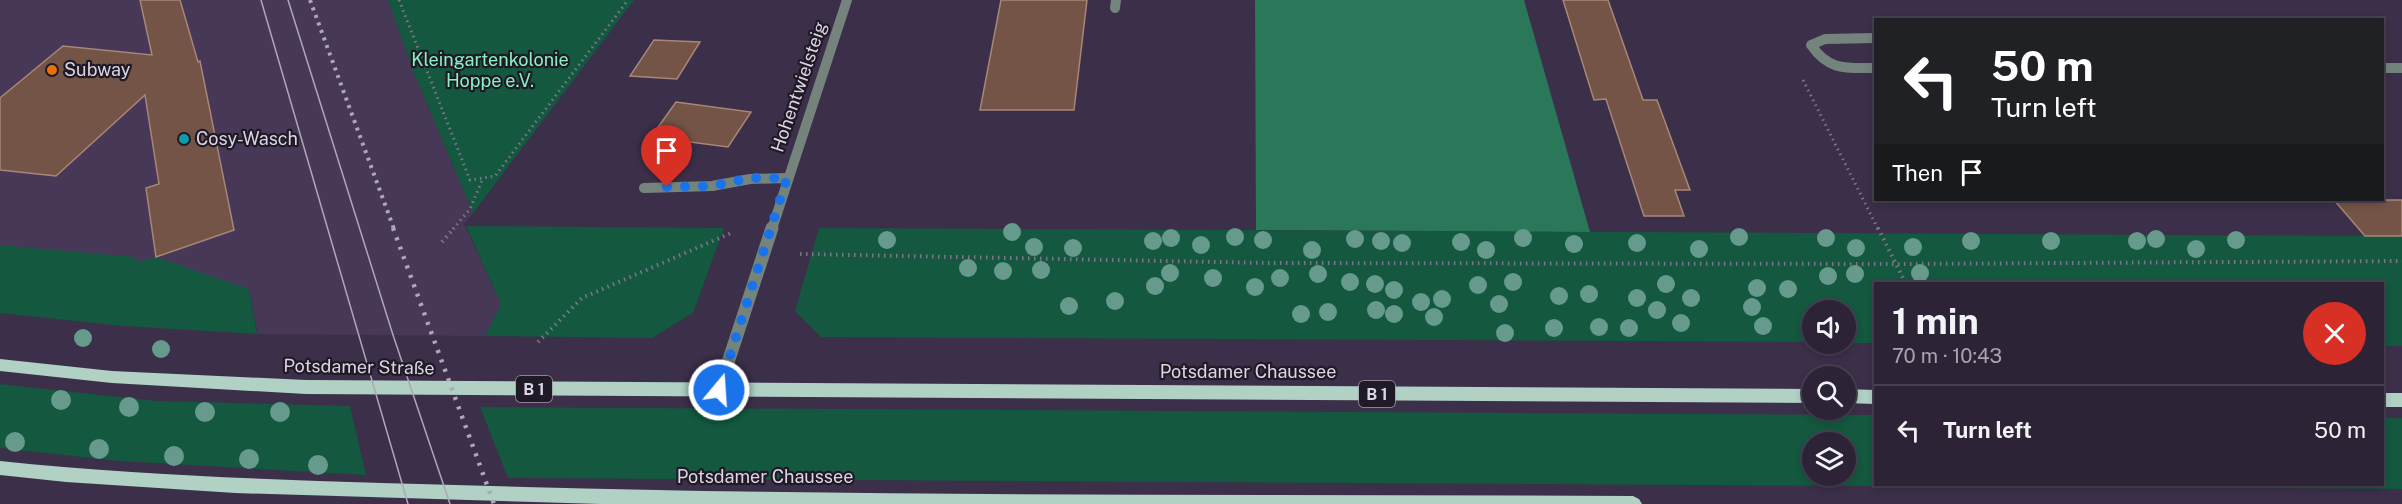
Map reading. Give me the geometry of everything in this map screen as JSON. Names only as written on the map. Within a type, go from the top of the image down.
[{"type":"main road","name":"Potsdamer Straße","points":[[0,365],[112,377],[223,385],[719,390]]},
{"type":"main road","name":"Potsdamer Chaussee","points":[[719,390],[1802,396]]},
{"type":"main road","points":[[1856,396],[1874,397]]},
{"type":"main road","points":[[2384,399],[2402,400]]},
{"type":"main road","name":"Potsdamer Chaussee","points":[[0,468],[66,476],[235,486],[652,498],[1633,504]]},
{"type":"street","name":"Hohentwielsteig","points":[[719,390],[847,0]]},
{"type":"street","points":[[1874,38],[1826,39],[1811,45],[1819,59],[1836,68],[1874,68]]},
{"type":"street","points":[[2384,68],[2402,68]]},
{"type":"street","points":[[644,188],[712,186],[750,178],[787,178]]},
{"type":"path","points":[[399,0],[470,180],[495,176],[628,0]]},
{"type":"path","points":[[1803,80],[1905,282]]},
{"type":"path","points":[[442,242],[470,209],[483,177]]},
{"type":"path","points":[[538,342],[582,298],[731,233]]},
{"type":"path","points":[[800,254],[1269,263],[1896,264],[2402,261]]},
{"type":"shaded area","points":[[0,0],[388,0],[414,73],[473,213],[464,224],[501,304],[485,336],[258,334],[249,289],[0,280]]},
{"type":"green space","name":"Kleingartenkolonie Hoppe e.V.","points":[[388,0],[634,0],[473,213],[414,73]]},
{"type":"green space","points":[[1255,0],[1524,0],[1590,232],[1256,230]]},
{"type":"green space","points":[[466,226],[724,228],[693,313],[652,338],[485,336],[501,304]]},
{"type":"green space","points":[[819,228],[2402,236],[2402,346],[2384,346],[2384,282],[1874,282],[1874,343],[1856,343],[1856,300],[1802,300],[1802,342],[821,337],[795,311]]},
{"type":"green space","points":[[0,245],[134,257],[139,262],[156,257],[249,289],[257,334],[122,326],[0,313]]},
{"type":"green space","points":[[0,384],[156,401],[350,406],[366,475],[118,461],[0,448]]},
{"type":"green space","points":[[480,407],[1802,415],[1802,420],[1856,420],[1856,415],[1874,415],[1874,486],[1856,486],[1856,432],[1802,432],[1802,486],[508,478]]},
{"type":"green space","points":[[2384,418],[2402,418],[2402,489],[1885,486],[2384,486]]},
{"type":"building","points":[[140,0],[180,0],[198,62],[200,61],[234,230],[156,257],[146,188],[159,184],[145,95],[56,176],[0,170],[0,98],[63,46],[152,55]]},
{"type":"building","points":[[1001,0],[1087,0],[1074,110],[980,110]]},
{"type":"building","points":[[1563,0],[1608,0],[1643,100],[1657,100],[1690,190],[1675,190],[1684,216],[1644,216],[1606,99],[1594,100]]},
{"type":"building","points":[[654,40],[700,42],[677,79],[630,76]]},
{"type":"building","points":[[676,102],[751,112],[728,147],[651,137]]},
{"type":"building","points":[[2402,200],[2402,236],[2365,236],[2335,201]]},
{"type":"tram line","points":[[261,0],[408,504]]},
{"type":"tram line","points":[[288,0],[393,335],[450,504]]},
{"type":"railway","points":[[310,0],[394,229]]},
{"type":"railway","points":[[393,228],[494,504]]},
{"type":"place","name":"Subway","points":[[52,70]]},
{"type":"place","name":"Cosy-Wasch","points":[[184,139]]},
{"type":"route","points":[[667,187],[712,186],[750,178],[787,178],[719,390]]}]
